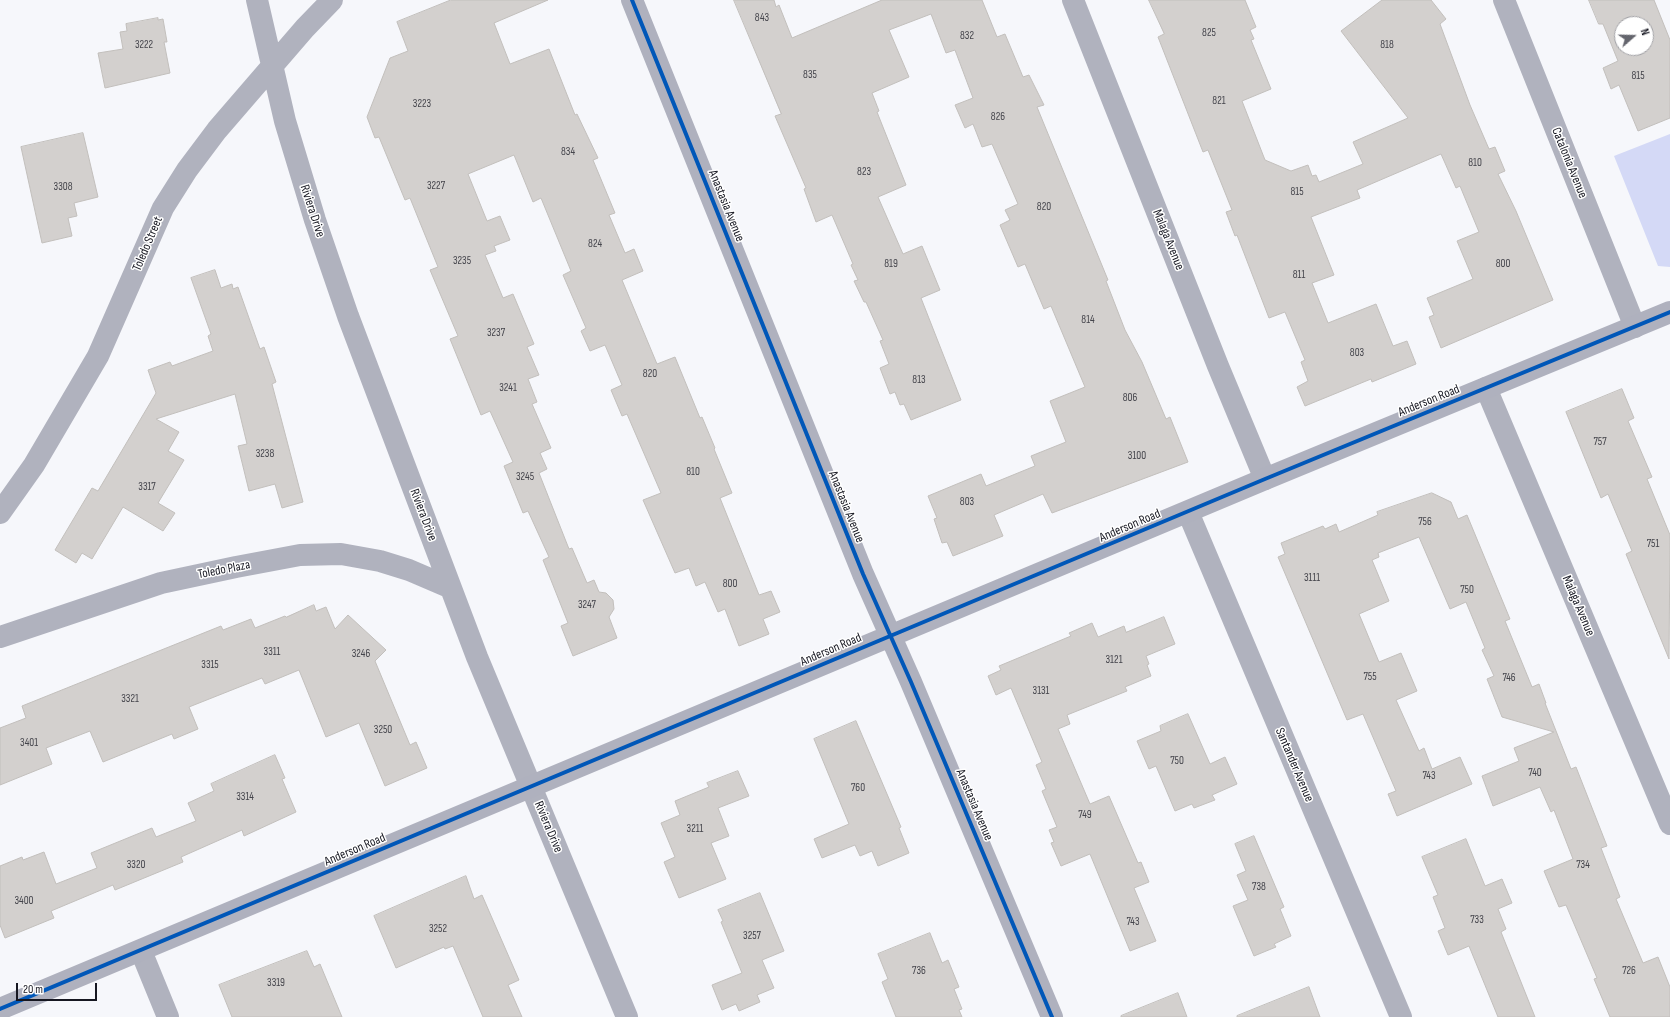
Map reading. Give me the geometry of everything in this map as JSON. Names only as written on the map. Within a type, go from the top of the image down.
[{"type":"street","name":"Riviera Drive","points":[[257,0],[284,121],[315,220],[350,323],[450,588],[531,788],[627,1017]]},
{"type":"street","name":"Toledo Street","points":[[0,513],[34,465],[98,356],[163,208],[174,189],[200,151],[272,66],[332,0]]},
{"type":"street","name":"Anastasia Avenue","points":[[632,0],[863,574],[938,745],[1052,1017]]},
{"type":"street","name":"Malaga Avenue","points":[[1073,0],[1218,366],[1265,479]]},
{"type":"street","name":"Catalonia Avenue","points":[[1504,0],[1635,327]]},
{"type":"street","name":"Anderson Road","points":[[0,1009],[531,788],[1265,479],[1670,312]]},
{"type":"street","name":"Malaga Avenue","points":[[1486,388],[1670,824]]},
{"type":"street","name":"Santander Avenue","points":[[1188,512],[1401,1017]]},
{"type":"street","name":"Toledo Plaza","points":[[0,637],[161,583],[236,567],[300,556],[340,554],[380,561],[409,570],[450,588]]},
{"type":"street","points":[[141,951],[168,1017]]},
{"type":"shaded area","points":[[1670,134],[1670,267],[1658,266],[1614,156]]},
{"type":"building","points":[[451,0],[548,0],[494,23],[510,64],[549,49],[575,115],[577,114],[598,158],[593,160],[615,213],[609,215],[625,253],[634,249],[643,271],[622,280],[657,364],[675,357],[700,418],[702,417],[715,448],[714,449],[732,493],[720,498],[759,595],[771,591],[780,612],[763,619],[769,634],[739,646],[725,609],[718,612],[705,582],[696,586],[689,568],[675,573],[643,500],[661,493],[627,414],[622,416],[611,390],[622,385],[605,345],[590,351],[581,331],[586,328],[563,275],[571,271],[541,198],[533,202],[514,155],[468,174],[487,221],[500,216],[510,240],[494,246],[496,251],[485,255],[503,298],[513,294],[534,344],[527,347],[539,375],[528,379],[537,402],[532,404],[551,448],[540,453],[547,469],[539,473],[569,549],[572,548],[587,583],[594,580],[599,592],[606,593],[613,600],[614,609],[609,617],[617,638],[573,656],[561,626],[568,623],[543,560],[549,557],[528,511],[523,513],[504,466],[513,462],[490,411],[481,415],[450,339],[458,336],[430,270],[438,267],[410,198],[405,200],[379,137],[375,138],[367,117],[390,58],[408,51],[397,22]]},
{"type":"building","points":[[734,0],[774,0],[776,7],[779,5],[792,38],[882,0],[982,0],[997,37],[1005,34],[1023,77],[1029,75],[1044,105],[1037,107],[1108,280],[1106,281],[1125,330],[1142,362],[1166,419],[1170,417],[1188,462],[1052,513],[1043,494],[994,515],[1003,536],[953,556],[947,542],[942,543],[934,519],[937,518],[928,496],[981,474],[986,486],[1035,466],[1031,456],[1066,442],[1050,401],[1085,387],[1051,306],[1044,309],[1025,264],[1018,267],[1000,225],[1010,220],[1005,210],[1018,204],[992,144],[982,147],[973,124],[965,128],[955,105],[973,98],[955,50],[946,53],[931,14],[889,30],[909,77],[872,93],[879,111],[877,112],[906,185],[878,197],[903,254],[922,246],[940,290],[921,298],[961,400],[911,420],[904,404],[900,405],[895,392],[890,394],[880,368],[889,364],[880,341],[883,340],[866,302],[864,302],[854,281],[858,280],[851,265],[853,264],[832,215],[816,222],[804,189],[806,188],[775,116],[781,114]]},
{"type":"building","points":[[1149,0],[1245,0],[1256,27],[1250,30],[1254,39],[1251,40],[1271,89],[1242,101],[1265,160],[1291,171],[1308,165],[1312,176],[1316,175],[1319,182],[1363,164],[1353,142],[1408,118],[1341,31],[1382,0],[1431,0],[1446,19],[1440,24],[1470,105],[1489,149],[1495,147],[1505,171],[1498,174],[1516,211],[1553,300],[1441,348],[1429,317],[1434,315],[1427,298],[1473,279],[1457,241],[1479,232],[1460,186],[1456,188],[1441,154],[1357,190],[1360,198],[1311,217],[1334,275],[1312,283],[1328,323],[1376,304],[1393,346],[1407,341],[1416,364],[1372,382],[1371,379],[1305,406],[1297,387],[1308,381],[1301,362],[1305,360],[1285,312],[1269,318],[1237,235],[1235,236],[1226,212],[1232,210],[1208,150],[1203,152],[1158,37],[1164,34]]},
{"type":"building","points":[[1589,0],[1654,0],[1670,40],[1670,118],[1638,131],[1619,85],[1611,89],[1603,68],[1618,61],[1616,56],[1654,56],[1654,16],[1614,16],[1614,51],[1603,24],[1599,24]]},
{"type":"building","points":[[158,18],[158,20],[163,19],[167,42],[164,42],[170,73],[105,88],[98,53],[123,49],[120,32],[127,31],[126,24]]},
{"type":"building","points":[[83,133],[98,197],[74,203],[77,216],[68,218],[72,236],[42,243],[21,147]]},
{"type":"building","points":[[215,270],[221,288],[232,284],[233,289],[238,287],[260,349],[264,347],[276,382],[272,384],[303,502],[282,508],[275,484],[249,491],[238,446],[247,444],[235,394],[156,419],[179,432],[168,451],[184,460],[158,503],[175,513],[163,531],[123,507],[92,559],[82,553],[76,563],[55,550],[92,488],[98,491],[156,393],[148,370],[170,362],[172,366],[213,351],[208,336],[211,334],[191,278]]},
{"type":"building","points":[[1622,389],[1634,418],[1628,421],[1652,477],[1647,479],[1670,535],[1669,659],[1626,554],[1632,551],[1608,494],[1601,498],[1566,412]]},
{"type":"building","points":[[1432,493],[1451,502],[1458,519],[1467,515],[1510,619],[1505,621],[1532,687],[1539,684],[1571,769],[1576,767],[1607,846],[1601,848],[1620,897],[1616,899],[1643,963],[1658,957],[1670,987],[1670,1017],[1610,1017],[1594,979],[1597,978],[1566,905],[1559,907],[1544,871],[1573,859],[1554,810],[1551,812],[1540,787],[1493,806],[1482,776],[1519,761],[1514,748],[1554,732],[1502,717],[1487,679],[1494,676],[1482,650],[1485,648],[1466,602],[1450,609],[1419,537],[1378,553],[1379,557],[1372,560],[1389,601],[1359,614],[1379,662],[1401,653],[1417,691],[1396,700],[1419,751],[1424,748],[1432,769],[1460,757],[1472,784],[1397,816],[1388,794],[1396,791],[1363,714],[1347,720],[1278,557],[1285,554],[1281,543],[1323,526],[1325,529],[1336,524],[1339,532],[1378,515],[1377,512]]},
{"type":"building","points":[[314,605],[316,611],[326,607],[335,629],[348,615],[386,650],[375,661],[410,745],[416,742],[427,768],[385,786],[359,723],[326,737],[299,670],[265,684],[262,678],[189,707],[198,729],[174,739],[172,734],[103,762],[90,731],[46,748],[52,764],[0,785],[0,728],[26,718],[22,706],[221,626],[223,630],[251,619],[255,628]]},
{"type":"building","points":[[1164,617],[1175,644],[1146,656],[1149,664],[1147,665],[1151,676],[1125,687],[1127,691],[1067,715],[1070,724],[1058,729],[1090,804],[1109,796],[1138,863],[1141,862],[1149,882],[1134,888],[1156,941],[1130,951],[1090,854],[1061,866],[1051,843],[1054,842],[1049,830],[1057,827],[1042,791],[1046,789],[1036,765],[1042,762],[1011,688],[996,695],[988,676],[1001,670],[999,666],[1071,636],[1069,633],[1092,623],[1098,637],[1124,626],[1126,632]]},
{"type":"building","points":[[1188,714],[1210,764],[1225,757],[1237,784],[1212,795],[1215,800],[1194,808],[1192,804],[1175,811],[1156,766],[1149,769],[1137,741],[1161,731],[1160,726]]},
{"type":"building","points":[[856,721],[901,827],[899,828],[909,853],[878,866],[872,851],[860,856],[855,845],[822,858],[814,839],[849,824],[814,739]]},
{"type":"building","points":[[275,755],[285,778],[282,779],[296,812],[244,836],[242,830],[181,857],[183,862],[115,890],[113,885],[51,911],[54,918],[5,938],[0,925],[0,866],[22,857],[23,860],[44,852],[56,884],[97,868],[91,853],[152,828],[156,837],[196,821],[188,803],[214,791],[211,784]]},
{"type":"building","points":[[738,771],[749,796],[718,808],[729,836],[711,843],[726,879],[679,898],[664,862],[675,857],[661,823],[680,815],[675,801],[709,787],[707,783]]},
{"type":"building","points":[[1254,836],[1284,907],[1280,909],[1291,936],[1274,944],[1276,947],[1254,956],[1233,906],[1248,900],[1237,875],[1246,871],[1235,844]]},
{"type":"building","points":[[1466,839],[1485,886],[1502,879],[1512,903],[1498,909],[1506,929],[1501,932],[1535,1017],[1498,1017],[1469,946],[1448,955],[1438,931],[1445,928],[1433,897],[1438,895],[1422,857]]},
{"type":"building","points":[[466,876],[474,899],[482,895],[519,980],[508,985],[522,1017],[483,1017],[453,946],[445,949],[444,947],[396,968],[374,916]]},
{"type":"building","points":[[760,893],[784,951],[762,960],[774,988],[757,995],[760,1002],[739,1011],[736,1004],[722,1010],[712,985],[742,973],[721,922],[723,921],[718,910]]},
{"type":"building","points":[[930,933],[942,963],[948,960],[959,987],[954,989],[962,1009],[959,1010],[962,1017],[896,1017],[882,982],[888,979],[878,954]]},
{"type":"building","points":[[307,951],[314,967],[320,964],[342,1017],[232,1017],[219,985]]},
{"type":"building","points":[[1309,987],[1320,1017],[1237,1017],[1237,1016]]},
{"type":"building","points":[[1178,993],[1187,1017],[1121,1017],[1121,1016]]},
{"type":"cycle path","points":[[632,0],[863,574],[911,682],[1052,1017]]},
{"type":"cycle path","points":[[0,1009],[1265,479],[1670,312]]}]
